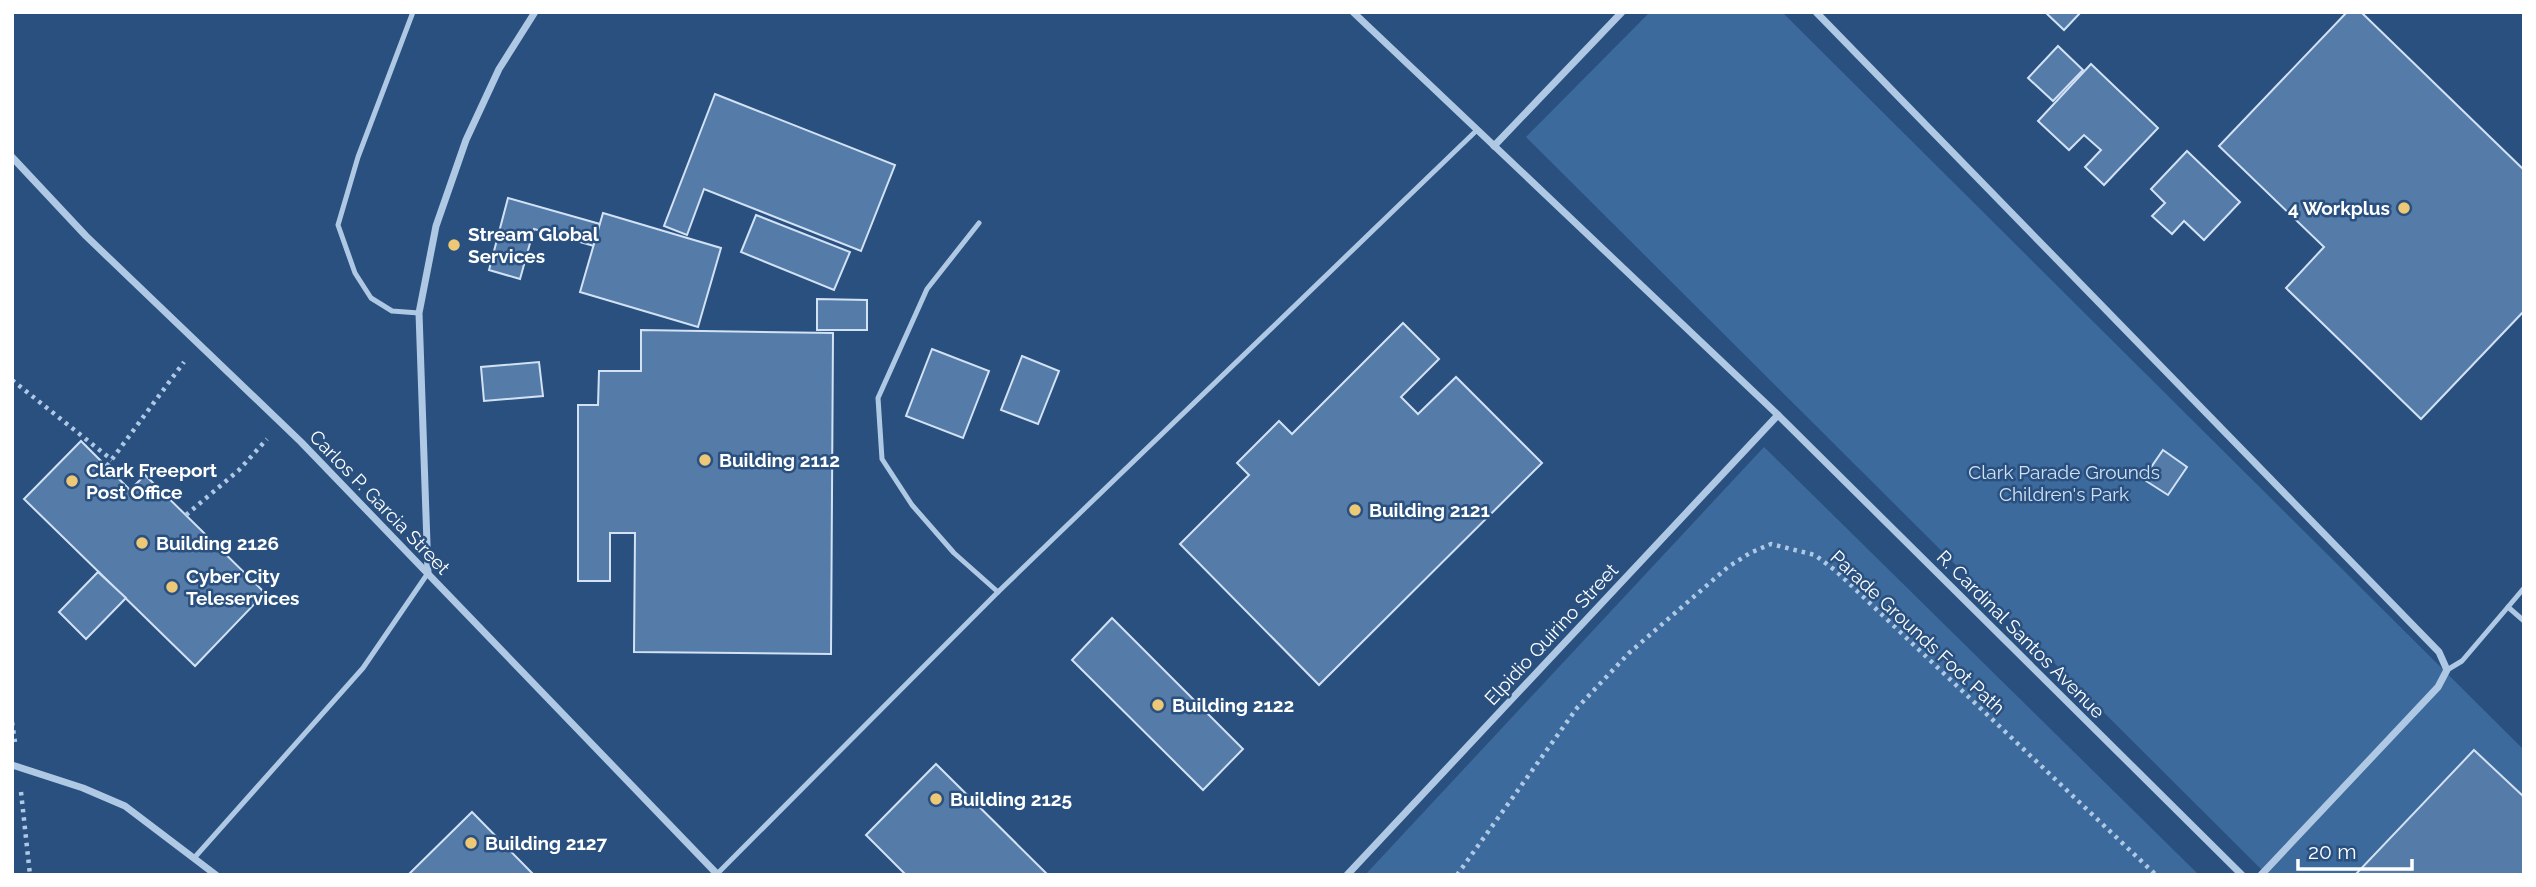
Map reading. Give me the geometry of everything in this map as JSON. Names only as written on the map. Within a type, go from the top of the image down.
[{"type":"street","points":[[428,573],[419,313],[436,226],[466,140],[499,69],[535,12]]},
{"type":"street","name":"R. Cardinal Santos Avenue","points":[[1353,12],[1778,415],[2242,875]]},
{"type":"street","points":[[1494,146],[1622,12]]},
{"type":"street","points":[[1816,12],[2439,652],[2447,670],[2438,687],[2261,875]]},
{"type":"street","name":"Carlos P. Garcia Street","points":[[12,157],[86,236],[282,423],[649,806],[718,874]]},
{"type":"street","name":"Elpidio Quirino Street","points":[[1347,875],[1778,415]]},
{"type":"street","points":[[15,765],[125,806],[216,875]]},
{"type":"lane","points":[[413,12],[358,157],[338,225],[355,273],[371,298],[391,311],[419,313]]},
{"type":"lane","points":[[718,874],[998,592],[1476,130]]},
{"type":"lane","points":[[979,223],[926,289],[878,398],[882,459],[912,505],[954,553],[998,592]]},
{"type":"lane","points":[[195,857],[363,668],[428,573]]},
{"type":"lane","points":[[2447,670],[2462,661],[2524,588]]},
{"type":"lane","points":[[2508,607],[2524,621]]},
{"type":"path","points":[[107,466],[200,342]]},
{"type":"path","points":[[12,380],[111,460]]},
{"type":"path","points":[[186,515],[239,470],[282,423]]},
{"type":"path","name":"Parade Grounds Foot Path","points":[[1457,875],[1577,708],[1629,653],[1728,568],[1750,552],[1771,544],[1815,555],[1836,571],[2156,875]]},
{"type":"path","points":[[12,722],[30,875]]},
{"type":"green space","name":"Clark Parade Grounds Children's Park","points":[[1650,12],[1782,12],[2524,750],[2524,875],[2267,875],[1526,137]]},
{"type":"green space","points":[[1764,447],[2199,875],[1365,875]]},
{"type":"building","points":[[2045,12],[2081,12],[2064,30]]},
{"type":"building","name":"4 Workplus","points":[[2347,12],[2361,12],[2524,170],[2524,311],[2421,419],[2286,288],[2324,247],[2219,146]]},
{"type":"building","points":[[2058,46],[2083,70],[2053,101],[2028,78]]},
{"type":"building","points":[[2091,64],[2158,128],[2104,185],[2085,167],[2101,150],[2084,135],[2069,150],[2038,121]]},
{"type":"building","points":[[715,94],[895,165],[861,251],[704,189],[687,235],[664,226]]},
{"type":"building","points":[[2187,151],[2240,202],[2204,240],[2184,221],[2172,234],[2152,216],[2165,203],[2151,189]]},
{"type":"building","points":[[508,198],[600,224],[594,246],[534,229],[520,279],[489,270]]},
{"type":"building","points":[[603,213],[721,248],[698,327],[580,292]]},
{"type":"building","points":[[756,215],[850,252],[834,290],[741,252]]},
{"type":"building","points":[[817,299],[867,300],[867,330],[817,330]]},
{"type":"building","name":"Building 2121","points":[[1403,323],[1439,359],[1401,397],[1418,414],[1456,377],[1542,463],[1319,685],[1180,544],[1249,475],[1237,463],[1279,421],[1292,434]]},
{"type":"building","name":"Building 2112","points":[[641,330],[833,333],[831,654],[634,652],[635,533],[610,533],[610,581],[578,581],[578,405],[598,405],[599,371],[641,371]]},
{"type":"building","points":[[932,349],[989,371],[963,438],[906,416]]},
{"type":"building","points":[[1022,356],[1059,371],[1038,424],[1001,410]]},
{"type":"building","points":[[539,362],[543,396],[484,401],[481,367]]},
{"type":"building","name":"Building 2126","points":[[81,441],[130,490],[145,475],[265,593],[195,666],[24,499]]},
{"type":"building","points":[[2163,450],[2187,467],[2168,495],[2143,479]]},
{"type":"building","points":[[98,572],[126,598],[86,639],[59,612]]},
{"type":"building","name":"Building 2122","points":[[1112,618],[1243,749],[1203,790],[1072,660]]},
{"type":"building","points":[[2474,750],[2524,797],[2524,875],[2355,875]]},
{"type":"building","name":"Building 2125","points":[[936,764],[1048,875],[906,875],[866,835]]},
{"type":"building","name":"Building 2127","points":[[472,812],[534,875],[408,875]]},
{"type":"place","name":"4 Workplus","points":[[2404,208]]},
{"type":"place","name":"Stream Global Services","points":[[454,245]]},
{"type":"place","name":"Building 2112","points":[[705,460]]},
{"type":"place","name":"Clark Freeport Post Office","points":[[72,481]]},
{"type":"place","name":"Building 2121","points":[[1355,510]]},
{"type":"place","name":"Building 2126","points":[[142,543]]},
{"type":"place","name":"Cyber City Teleservices","points":[[172,587]]},
{"type":"place","name":"Building 2122","points":[[1158,705]]},
{"type":"place","name":"Building 2125","points":[[936,799]]},
{"type":"place","name":"Building 2127","points":[[471,843]]}]
